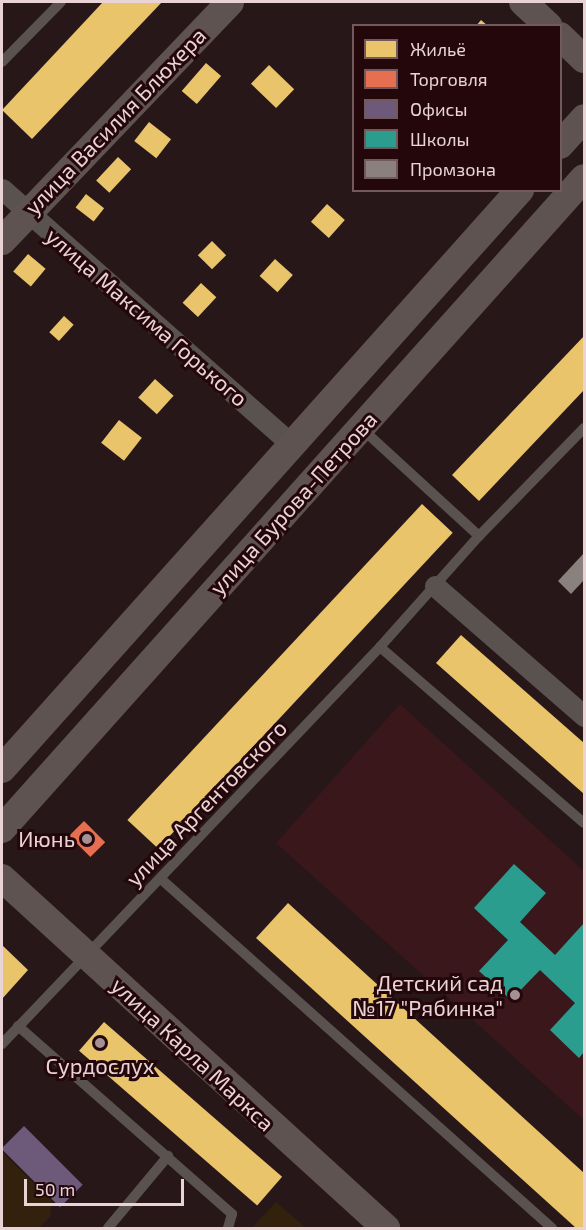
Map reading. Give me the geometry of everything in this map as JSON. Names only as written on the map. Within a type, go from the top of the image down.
[{"type":"main road","name":"улица Василия Блюхера","points":[[2,241],[230,2]]},
{"type":"main road","points":[[523,2],[547,24]]},
{"type":"main road","points":[[562,37],[585,58]]},
{"type":"main road","points":[[562,144],[585,118]]},
{"type":"main road","name":"улица Бурова-Петрова","points":[[2,829],[585,178]]},
{"type":"main road","name":"улица Бурова-Петрова","points":[[2,769],[518,192]]},
{"type":"main road","name":"улица Карла Маркса","points":[[2,878],[386,1228]]},
{"type":"street","name":"улица Максима Горького","points":[[2,189],[292,445]]},
{"type":"street","points":[[435,586],[585,716]]},
{"type":"lane","points":[[2,62],[61,2]]},
{"type":"lane","points":[[360,428],[478,536]]},
{"type":"lane","points":[[435,586],[478,536],[585,428]]},
{"type":"lane","name":"улица Аргентовского","points":[[2,1044],[380,647],[435,586]]},
{"type":"lane","points":[[380,647],[585,823]]},
{"type":"lane","points":[[160,879],[552,1228]]},
{"type":"lane","points":[[18,1026],[232,1214],[228,1228]]},
{"type":"lane","points":[[108,1228],[168,1156]]},
{"type":"shaded area","name":"Детский сад №17 \"Рябинка\"","points":[[400,704],[584,871],[584,1120],[276,843]]},
{"type":"shaded area","points":[[2,1152],[52,1201],[50,1217],[39,1228],[2,1228]]},
{"type":"shaded area","points":[[276,1202],[306,1228],[252,1228]]},
{"type":"building: Жильё","points":[[103,2],[162,2],[32,139],[2,110]]},
{"type":"building: Жильё","points":[[206,63],[221,76],[197,104],[182,91]]},
{"type":"building: Жильё","points":[[269,65],[294,89],[276,108],[251,84]]},
{"type":"building: Жильё","points":[[149,122],[171,139],[156,158],[134,141]]},
{"type":"building: Жильё","points":[[118,157],[131,169],[109,193],[96,180]]},
{"type":"building: Жильё","points":[[86,194],[104,208],[94,222],[76,207]]},
{"type":"building: Жильё","points":[[327,204],[345,220],[329,238],[311,222]]},
{"type":"building: Жильё","points":[[212,241],[226,255],[212,269],[198,255]]},
{"type":"building: Жильё","points":[[28,254],[46,269],[31,286],[13,272]]},
{"type":"building: Жильё","points":[[275,259],[293,275],[277,292],[260,276]]},
{"type":"building: Жильё","points":[[201,283],[216,297],[198,317],[183,303]]},
{"type":"building: Жильё","points":[[64,316],[74,325],[59,341],[49,332]]},
{"type":"building: Жильё","points":[[584,336],[584,390],[479,501],[452,475]]},
{"type":"building: Жильё","points":[[155,379],[174,396],[157,414],[138,398]]},
{"type":"building: Жильё","points":[[119,420],[142,438],[124,461],[101,443]]},
{"type":"building: Жильё","points":[[422,504],[453,533],[158,849],[127,820]]},
{"type":"building: Жильё","points":[[461,635],[584,743],[584,794],[436,663]]},
{"type":"building: Жильё","points":[[288,903],[584,1173],[584,1228],[576,1228],[256,938]]},
{"type":"building: Жильё","points":[[2,945],[28,970],[2,999]]},
{"type":"building: Жильё","points":[[104,1022],[282,1177],[257,1206],[79,1051]]},
{"type":"building: Торговля","name":"Июнь","points":[[84,821],[105,842],[90,857],[69,836]]},
{"type":"building: Офисы","points":[[24,1126],[83,1185],[60,1207],[2,1149]]},
{"type":"building: Школы","points":[[514,864],[546,893],[520,922],[555,955],[584,923],[584,1052],[579,1058],[550,1030],[575,1003],[540,970],[511,1000],[479,971],[508,940],[474,908]]},
{"type":"building: Промзона","points":[[584,553],[584,580],[571,594],[558,581]]},
{"type":"place","name":"Июнь","points":[[87,839]]},
{"type":"place","name":"Детский сад №17 \"Рябинка\"","points":[[515,995]]},
{"type":"place","name":"Сурдослух","points":[[100,1043]]}]
